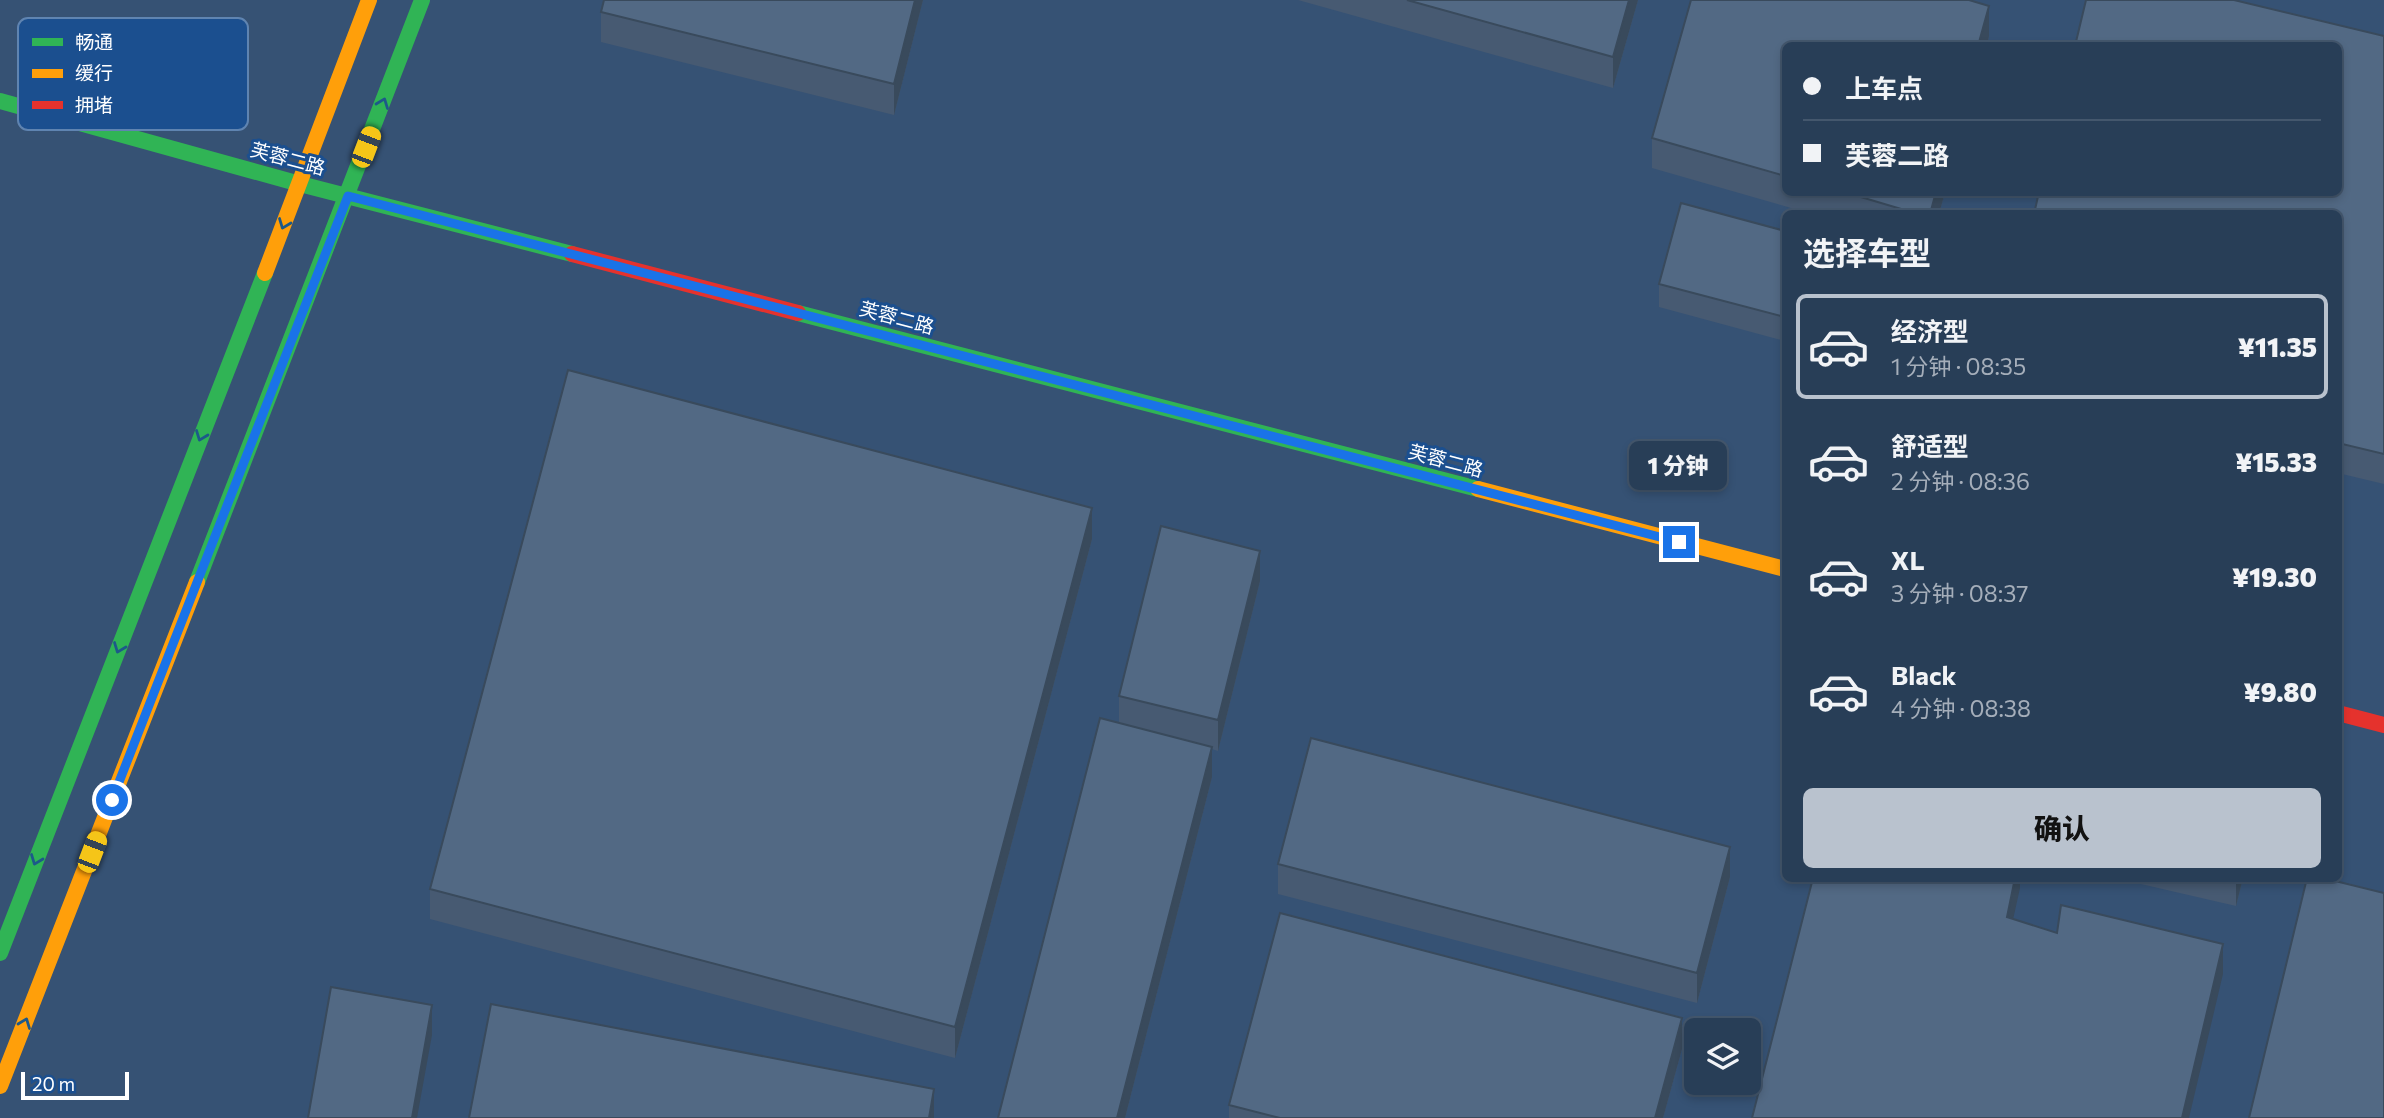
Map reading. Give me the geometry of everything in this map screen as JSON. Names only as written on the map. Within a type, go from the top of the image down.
[{"type":"main road","points":[[0,953],[369,0]]},
{"type":"main road","points":[[0,1086],[422,0]]},
{"type":"main road","name":"芙蓉二路","points":[[0,101],[18,106]]},
{"type":"main road","name":"芙蓉二路","points":[[107,130],[300,184],[1782,568]]},
{"type":"main road","points":[[2342,714],[2384,725]]},
{"type":"building","points":[[604,0],[915,0],[894,84],[601,12]]},
{"type":"building","points":[[1407,0],[1629,0],[1613,57]]},
{"type":"building","points":[[1691,0],[1969,0],[1989,6],[1979,42],[1782,42],[1782,175],[1652,138]]},
{"type":"building","points":[[2086,0],[2234,0],[2384,36],[2384,454],[2342,444],[2342,210],[2035,210],[2038,196],[2342,196],[2342,42],[2076,42]]},
{"type":"building","points":[[1857,196],[1935,196],[1931,210],[1905,210]]},
{"type":"building","points":[[1681,203],[1782,230],[1782,316],[1659,284]]},
{"type":"building","points":[[568,370],[1092,508],[955,1027],[430,889]]},
{"type":"building","points":[[1161,526],[1260,551],[1218,720],[1119,696]]},
{"type":"building","points":[[1100,718],[1212,747],[1117,1118],[998,1118]]},
{"type":"building","points":[[1311,738],[1730,847],[1697,973],[1278,864]]},
{"type":"building","points":[[1812,882],[2014,882],[2007,917],[2057,933],[2061,905],[2223,944],[2182,1118],[1752,1118],[1758,1095],[1761,1095],[1761,1083]]},
{"type":"building","points":[[2306,882],[2339,882],[2384,893],[2384,1118],[2249,1118]]},
{"type":"building","points":[[1280,913],[1682,1018],[1655,1118],[1280,1118],[1229,1105]]},
{"type":"building","points":[[331,987],[432,1005],[412,1118],[308,1118]]},
{"type":"building","points":[[491,1004],[934,1089],[929,1118],[469,1118]]},
{"type":"traffic: fast","points":[[197,582],[422,0]]},
{"type":"traffic: fast","points":[[0,101],[18,106]]},
{"type":"traffic: fast","points":[[105,130],[300,184],[572,254]]},
{"type":"traffic: fast","points":[[0,953],[265,273]]},
{"type":"traffic: fast","points":[[798,313],[1478,489]]},
{"type":"traffic: slow","points":[[265,273],[369,0]]},
{"type":"traffic: slow","points":[[1478,489],[1782,568]]},
{"type":"traffic: slow","points":[[0,1086],[197,582]]},
{"type":"traffic: jam","points":[[572,254],[798,313]]},
{"type":"traffic: jam","points":[[2342,714],[2384,725]]},
{"type":"route","points":[[112,800],[348,196],[1679,542]]}]
